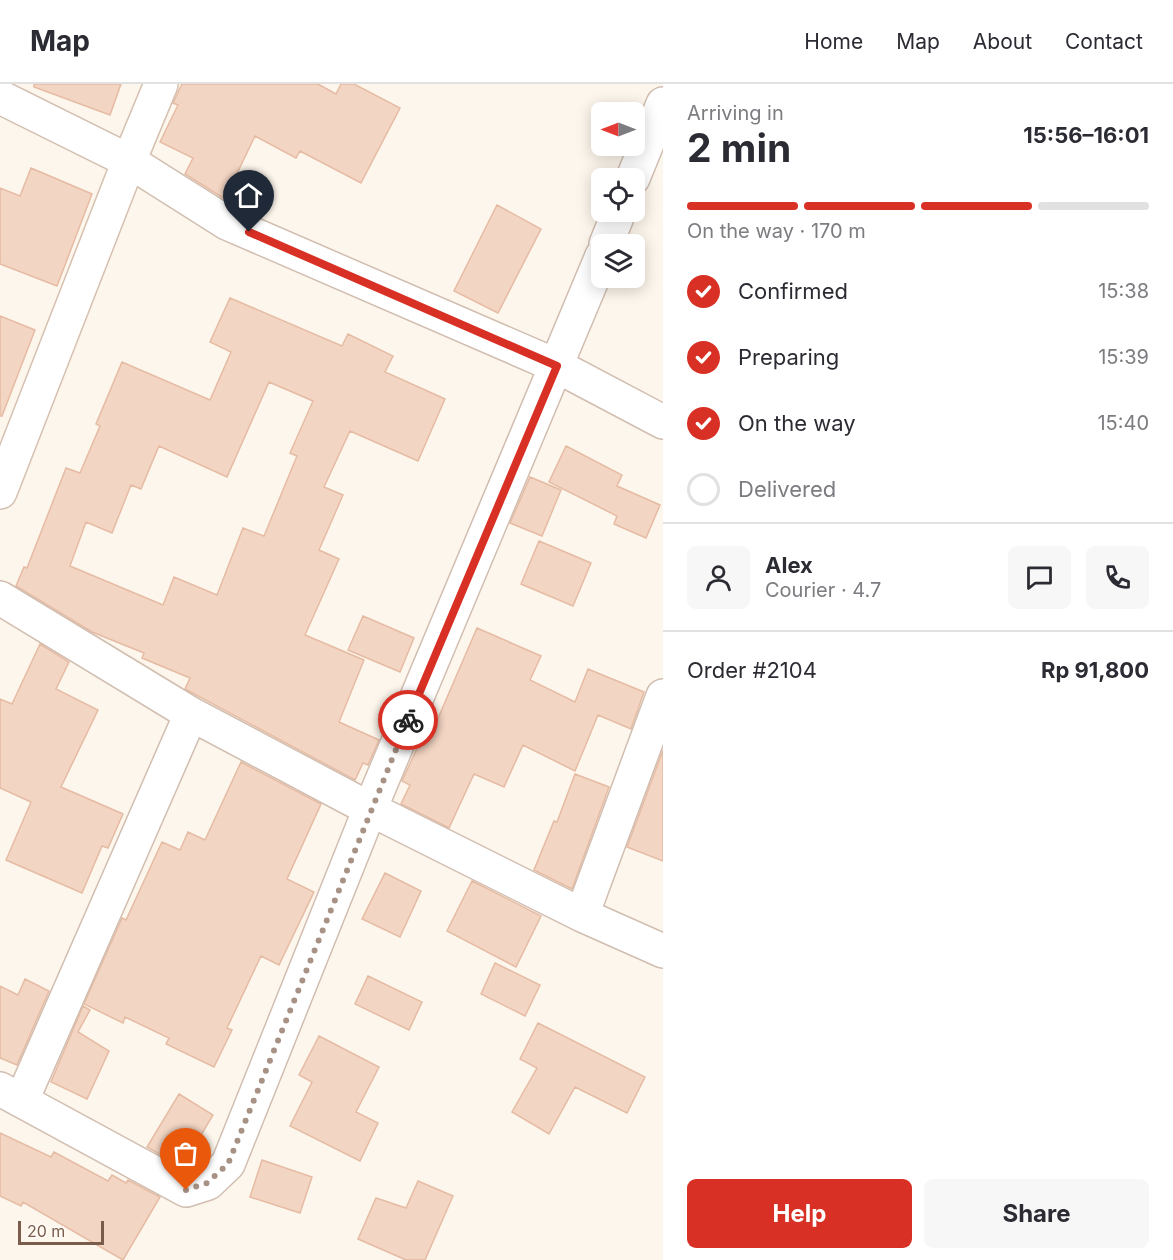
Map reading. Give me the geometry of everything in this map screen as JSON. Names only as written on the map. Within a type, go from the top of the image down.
[{"type":"street","points":[[0,492],[161,84]]},
{"type":"street","points":[[0,97],[129,161],[227,223],[557,366],[663,422]]},
{"type":"street","points":[[637,168],[663,104]]},
{"type":"street","points":[[190,714],[11,1095],[186,1190],[207,1183],[228,1164],[370,809],[591,283]]},
{"type":"street","points":[[0,598],[190,714],[370,809],[582,915],[663,951]]},
{"type":"street","points":[[582,915],[663,696]]},
{"type":"building","points":[[34,84],[121,84],[110,115],[34,87]]},
{"type":"building","points":[[182,84],[318,84],[336,94],[341,84],[354,84],[400,108],[361,183],[300,151],[296,158],[255,136],[233,182],[260,195],[251,213],[185,174],[193,158],[160,142],[178,105],[173,103]]},
{"type":"building","points":[[31,168],[92,194],[57,286],[0,264],[0,188],[20,196]]},
{"type":"building","points":[[497,205],[541,229],[498,313],[454,291]]},
{"type":"building","points":[[230,298],[342,346],[348,334],[393,356],[385,372],[445,399],[418,461],[350,431],[324,487],[343,495],[319,550],[339,559],[305,635],[364,660],[339,722],[379,740],[368,765],[363,763],[355,780],[185,689],[190,678],[142,658],[144,653],[92,632],[16,586],[24,567],[27,568],[66,468],[80,473],[100,426],[96,424],[122,362],[210,400],[231,352],[210,342]],"holes":[[[269,382],[313,401],[290,453],[297,456],[264,536],[243,528],[217,595],[174,577],[163,605],[70,566],[86,522],[112,533],[131,485],[141,489],[159,446],[227,477]]]},
{"type":"building","points":[[0,316],[35,330],[2,416],[0,416]]},
{"type":"building","points":[[566,446],[622,475],[617,486],[660,505],[646,538],[614,524],[617,516],[549,482]]},
{"type":"building","points":[[530,477],[561,490],[542,536],[510,523]]},
{"type":"building","points":[[539,541],[591,563],[573,606],[521,584]]},
{"type":"building","points":[[363,616],[414,638],[400,672],[348,650]]},
{"type":"building","points":[[477,628],[541,656],[530,680],[575,702],[588,669],[644,692],[631,729],[598,715],[575,771],[523,745],[504,787],[474,774],[449,828],[401,804],[410,785],[402,781],[430,720],[436,723]]},
{"type":"building","points":[[40,644],[69,662],[56,689],[98,710],[61,787],[123,814],[108,848],[102,846],[82,893],[6,860],[31,802],[0,788],[0,699],[12,704]]},
{"type":"building","points":[[663,750],[663,861],[627,847]]},
{"type":"building","points":[[241,762],[321,804],[287,879],[314,892],[279,965],[261,956],[227,1028],[232,1030],[214,1067],[166,1044],[169,1038],[125,1017],[123,1023],[84,1004],[122,918],[126,920],[162,842],[180,850],[188,832],[205,840]]},
{"type":"building","points":[[575,774],[609,787],[572,889],[534,870],[554,821],[557,822]]},
{"type":"building","points":[[385,873],[421,891],[400,937],[362,919]]},
{"type":"building","points":[[472,881],[541,916],[516,967],[447,931]]},
{"type":"building","points":[[495,963],[540,985],[525,1016],[481,994]]},
{"type":"building","points":[[368,976],[422,1002],[409,1030],[355,1004]]},
{"type":"building","points":[[25,979],[49,991],[17,1065],[0,1058],[0,986],[18,995]]},
{"type":"building","points":[[83,1006],[90,1010],[78,1032],[109,1051],[87,1099],[51,1082]]},
{"type":"building","points":[[538,1023],[645,1077],[627,1113],[575,1087],[549,1134],[512,1112],[537,1068],[520,1059]]},
{"type":"building","points":[[319,1036],[379,1067],[356,1112],[378,1123],[360,1161],[290,1126],[312,1082],[299,1075]]},
{"type":"building","points":[[179,1094],[213,1115],[182,1167],[147,1147]]},
{"type":"building","points":[[0,1133],[51,1157],[54,1152],[108,1181],[112,1175],[126,1183],[128,1180],[160,1197],[123,1260],[23,1202],[21,1206],[0,1196]]},
{"type":"building","points":[[262,1160],[312,1177],[300,1213],[250,1197]]},
{"type":"building","points":[[418,1181],[453,1196],[425,1260],[406,1260],[358,1239],[376,1198],[406,1208]]},
{"type":"way so far","points":[[186,1190],[207,1183],[228,1164],[408,720]]},
{"type":"route","points":[[249,232],[557,366],[408,720]]}]
